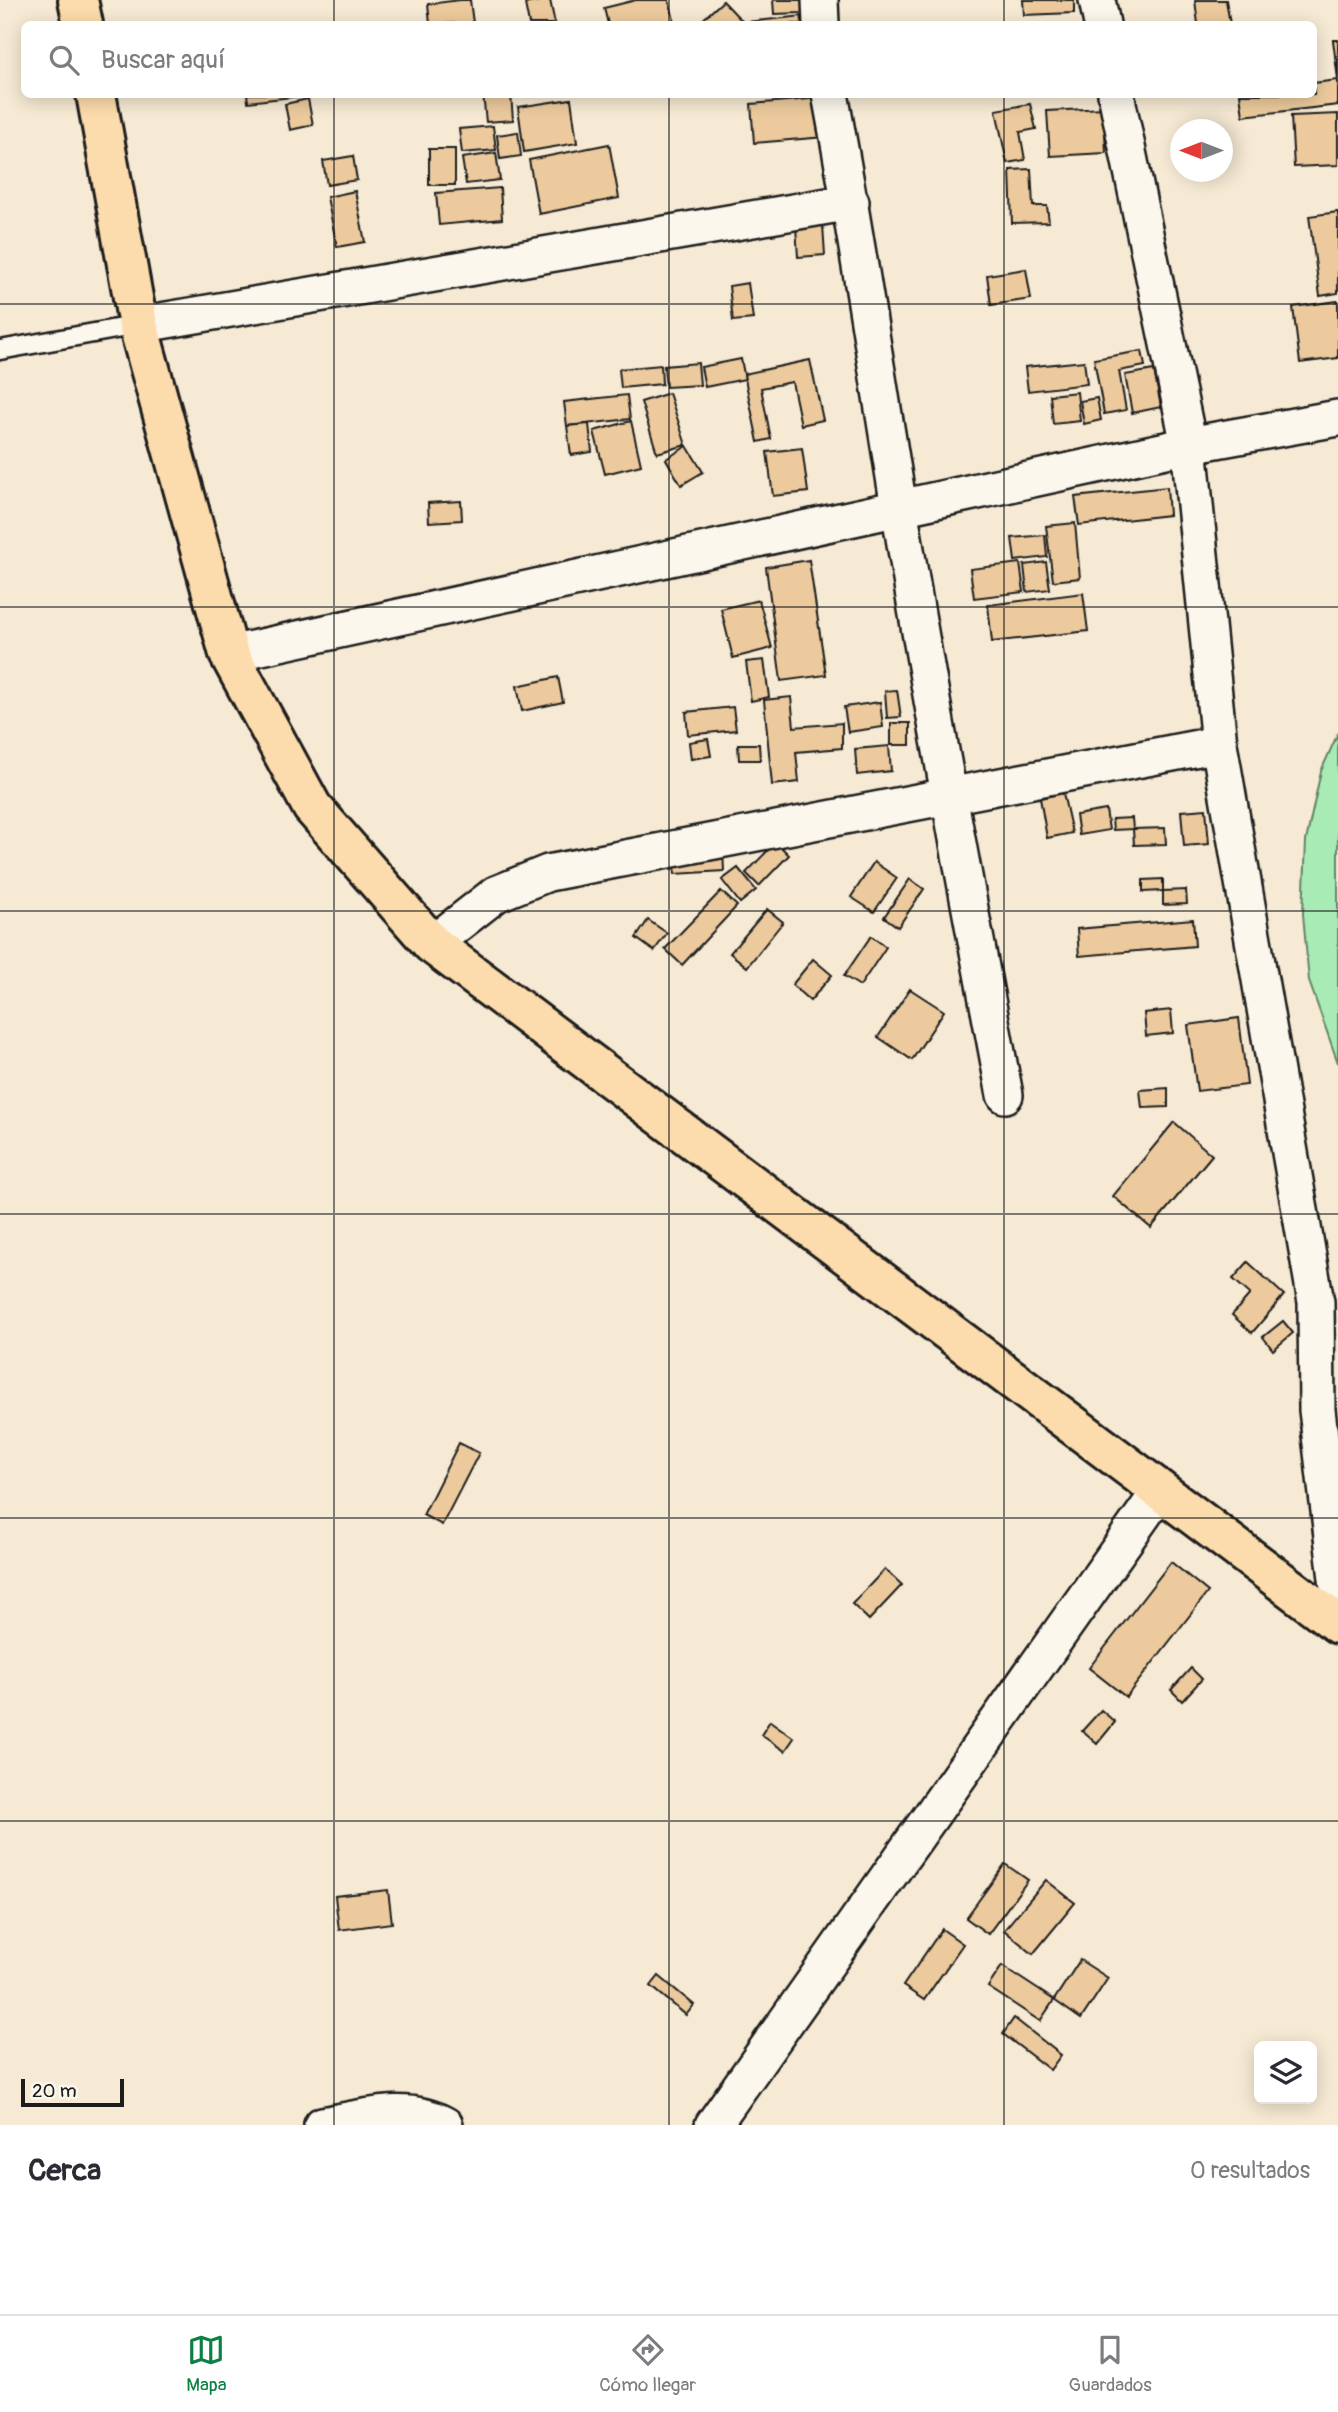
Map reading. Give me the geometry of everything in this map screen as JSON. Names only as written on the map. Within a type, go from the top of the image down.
[{"type":"highway","points":[[78,0],[82,21]]},
{"type":"highway","points":[[97,98],[138,326],[229,654],[312,807],[432,944],[1338,1624]]},
{"type":"street","points":[[820,0],[821,21]]},
{"type":"street","points":[[1097,0],[1101,21]]},
{"type":"street","points":[[831,98],[851,202],[948,794],[1006,1095]]},
{"type":"street","points":[[1117,98],[1189,445],[1219,744],[1316,1302],[1317,1410],[1338,1587]]},
{"type":"street","points":[[138,326],[851,202]]},
{"type":"street","points":[[229,654],[899,506],[1189,445],[1338,418]]},
{"type":"street","points":[[432,944],[496,894],[548,873],[1219,744]]},
{"type":"street","points":[[713,2125],[1160,1491]]},
{"type":"street","points":[[322,2125],[382,2114],[410,2113],[430,2117],[445,2125]]},
{"type":"lane","points":[[0,350],[138,326]]},
{"type":"green space","points":[[1338,733],[1338,1063],[1309,981],[1303,914],[1306,841],[1321,771]]},
{"type":"building","points":[[470,0],[473,21],[430,21],[428,4]]},
{"type":"building","points":[[550,0],[554,21],[528,21],[525,4]]},
{"type":"building","points":[[636,0],[669,0],[674,21],[607,21],[604,8]]},
{"type":"building","points":[[773,0],[802,0],[802,13],[774,14]]},
{"type":"building","points":[[1023,0],[1074,0],[1074,13],[1024,15]]},
{"type":"building","points":[[1195,0],[1226,0],[1230,21],[1198,21]]},
{"type":"building","points":[[723,1],[742,21],[701,21]]},
{"type":"building","points":[[803,16],[804,21],[756,21]]},
{"type":"building","points":[[1333,40],[1338,40],[1338,80]]},
{"type":"building","points":[[1338,80],[1338,105],[1243,116],[1241,98],[1317,98],[1317,83]]},
{"type":"building","points":[[248,98],[283,98],[248,102]]},
{"type":"building","points":[[483,98],[511,98],[513,120],[486,122]]},
{"type":"building","points":[[822,98],[825,137],[754,143],[751,104]]},
{"type":"building","points":[[308,99],[313,125],[290,130],[285,104]]},
{"type":"building","points":[[571,99],[577,143],[524,152],[518,107]]},
{"type":"building","points":[[1030,104],[1036,129],[1020,132],[1025,160],[1007,163],[996,110]]},
{"type":"building","points":[[1104,108],[1106,153],[1050,156],[1047,111]]},
{"type":"building","points":[[1338,114],[1338,165],[1294,167],[1291,116]]},
{"type":"building","points":[[493,126],[496,150],[462,153],[459,129]]},
{"type":"building","points":[[518,132],[521,156],[500,159],[497,135]]},
{"type":"building","points":[[609,144],[619,198],[539,214],[529,160]]},
{"type":"building","points":[[429,149],[455,149],[455,185],[429,185]]},
{"type":"building","points":[[496,153],[500,180],[466,184],[462,158]]},
{"type":"building","points":[[353,156],[357,180],[327,185],[323,161]]},
{"type":"building","points":[[1031,169],[1033,206],[1047,206],[1049,222],[1012,223],[1010,170]]},
{"type":"building","points":[[500,188],[502,219],[439,225],[436,193]]},
{"type":"building","points":[[355,191],[365,242],[337,247],[327,197]]},
{"type":"building","points":[[1338,212],[1338,293],[1320,296],[1309,216]]},
{"type":"building","points":[[823,225],[825,255],[798,257],[796,227]]},
{"type":"building","points":[[1026,269],[1031,299],[991,305],[987,275]]},
{"type":"building","points":[[748,283],[753,319],[733,321],[729,286]]},
{"type":"building","points":[[1338,301],[1338,358],[1300,363],[1293,307]]},
{"type":"building","points":[[1142,351],[1145,366],[1119,371],[1126,410],[1104,414],[1094,359]]},
{"type":"building","points":[[741,359],[745,379],[705,387],[701,367]]},
{"type":"building","points":[[810,360],[823,420],[801,425],[792,382],[761,388],[771,439],[758,442],[744,374]]},
{"type":"building","points":[[1084,361],[1087,384],[1028,391],[1025,367]]},
{"type":"building","points":[[698,363],[700,385],[666,387],[664,366]]},
{"type":"building","points":[[661,365],[662,384],[621,388],[619,369]]},
{"type":"building","points":[[1154,370],[1161,407],[1132,413],[1125,375]]},
{"type":"building","points":[[1077,392],[1080,421],[1053,424],[1050,395]]},
{"type":"building","points":[[669,393],[686,445],[657,453],[641,402]]},
{"type":"building","points":[[627,395],[630,419],[567,426],[564,402]]},
{"type":"building","points":[[1097,398],[1101,420],[1084,424],[1080,401]]},
{"type":"building","points":[[631,421],[641,465],[605,474],[594,431]]},
{"type":"building","points":[[589,424],[592,452],[571,455],[567,426]]},
{"type":"building","points":[[687,446],[703,472],[681,485],[666,459]]},
{"type":"building","points":[[802,448],[808,492],[773,496],[767,452]]},
{"type":"building","points":[[1167,487],[1169,515],[1079,525],[1075,497]]},
{"type":"building","points":[[461,501],[462,520],[429,522],[428,503]]},
{"type":"building","points":[[1075,523],[1080,578],[1053,581],[1046,526]]},
{"type":"building","points":[[1045,535],[1047,557],[1015,561],[1012,538]]},
{"type":"building","points":[[809,560],[826,675],[781,681],[766,567]]},
{"type":"building","points":[[1046,562],[1050,589],[1027,592],[1024,565]]},
{"type":"building","points":[[1020,563],[1024,592],[974,598],[970,569]]},
{"type":"building","points":[[1083,593],[1088,631],[992,642],[988,605]]},
{"type":"building","points":[[759,600],[772,648],[733,658],[721,609]]},
{"type":"building","points":[[764,660],[769,697],[751,701],[746,662]]},
{"type":"building","points":[[558,677],[563,702],[522,711],[517,686]]},
{"type":"building","points":[[897,690],[901,717],[887,718],[885,691]]},
{"type":"building","points":[[791,697],[794,727],[842,723],[842,748],[796,752],[799,782],[772,785],[764,700]]},
{"type":"building","points":[[880,702],[883,727],[848,732],[844,707]]},
{"type":"building","points":[[733,707],[736,730],[688,735],[686,712]]},
{"type":"building","points":[[891,723],[910,723],[910,745],[891,745]]},
{"type":"building","points":[[708,739],[711,756],[691,759],[689,742]]},
{"type":"building","points":[[738,744],[759,744],[760,760],[739,760]]},
{"type":"building","points":[[889,746],[891,771],[857,775],[855,749]]},
{"type":"building","points":[[1063,793],[1072,833],[1047,838],[1040,798]]},
{"type":"building","points":[[1206,809],[1209,844],[1184,846],[1181,811]]},
{"type":"building","points":[[1106,810],[1109,830],[1079,835],[1076,815]]},
{"type":"building","points":[[1132,818],[1133,829],[1113,830],[1112,819]]},
{"type":"building","points":[[1165,828],[1166,844],[1134,845],[1133,829]]},
{"type":"building","points":[[776,842],[789,855],[759,886],[746,873]]},
{"type":"building","points":[[723,848],[724,871],[675,874],[673,852]]},
{"type":"building","points":[[874,862],[897,878],[874,912],[851,897]]},
{"type":"building","points":[[738,868],[756,890],[740,903],[722,880]]},
{"type":"building","points":[[910,879],[924,889],[898,927],[884,917]]},
{"type":"building","points":[[1163,879],[1163,891],[1143,892],[1143,880]]},
{"type":"building","points":[[1186,890],[1187,904],[1163,905],[1163,891]]},
{"type":"building","points":[[721,891],[737,906],[682,965],[665,949]]},
{"type":"building","points":[[767,909],[783,922],[747,967],[730,953]]},
{"type":"building","points":[[1193,919],[1195,946],[1079,956],[1077,929]]},
{"type":"building","points":[[648,920],[667,933],[654,951],[636,938]]},
{"type":"building","points":[[871,936],[886,947],[860,986],[844,976]]},
{"type":"building","points":[[813,959],[832,975],[810,1001],[792,985]]},
{"type":"building","points":[[910,989],[944,1011],[912,1060],[878,1037]]},
{"type":"building","points":[[1171,1010],[1173,1033],[1146,1036],[1144,1013]]},
{"type":"building","points":[[1239,1018],[1247,1085],[1197,1091],[1188,1025]]},
{"type":"building","points":[[1168,1088],[1168,1107],[1142,1108],[1140,1090]]},
{"type":"building","points":[[1174,1122],[1212,1155],[1151,1228],[1113,1196]]},
{"type":"building","points":[[1248,1262],[1284,1295],[1252,1333],[1232,1315],[1250,1294],[1233,1279]]},
{"type":"building","points":[[1283,1321],[1293,1333],[1273,1350],[1263,1337]]},
{"type":"building","points":[[459,1443],[479,1453],[442,1525],[423,1515]]},
{"type":"building","points":[[1171,1562],[1208,1592],[1126,1697],[1089,1668]]},
{"type":"building","points":[[885,1569],[902,1585],[869,1620],[852,1604]]},
{"type":"building","points":[[1191,1668],[1202,1679],[1182,1701],[1171,1690]]},
{"type":"building","points":[[1101,1710],[1115,1722],[1097,1744],[1082,1731]]},
{"type":"building","points":[[770,1721],[794,1738],[785,1751],[761,1735]]},
{"type":"building","points":[[1005,1864],[1028,1880],[988,1934],[966,1918]]},
{"type":"building","points":[[1046,1880],[1075,1903],[1033,1954],[1004,1930]]},
{"type":"building","points":[[388,1890],[392,1923],[339,1930],[335,1896]]},
{"type":"building","points":[[942,1929],[963,1944],[924,2000],[903,1986]]},
{"type":"building","points":[[1080,1960],[1108,1978],[1081,2019],[1054,2000]]},
{"type":"building","points":[[1002,1966],[1054,2000],[1040,2021],[988,1987]]},
{"type":"building","points":[[659,1976],[694,2005],[686,2015],[651,1986]]},
{"type":"building","points":[[1014,2018],[1061,2055],[1050,2070],[1003,2034]]}]
